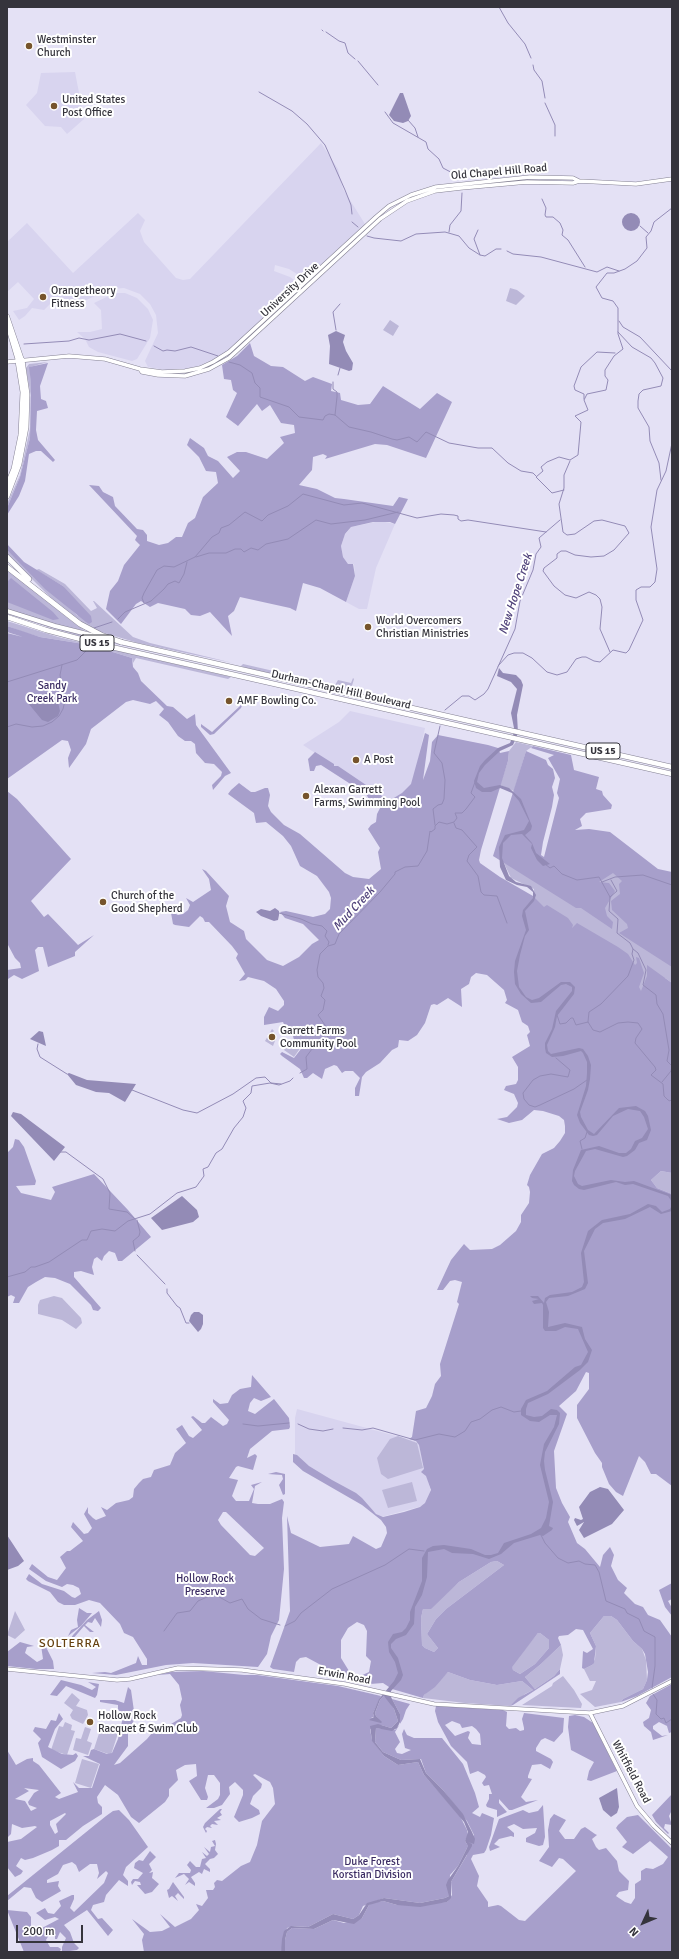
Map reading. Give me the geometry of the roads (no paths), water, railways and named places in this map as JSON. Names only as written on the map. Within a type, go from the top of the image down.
[{"type":"highway","points":[[7,486],[14,469],[22,435],[23,392],[20,360]]},
{"type":"highway","points":[[7,495],[19,464],[26,427],[27,394],[20,360]]},
{"type":"highway","points":[[7,557],[58,608]]},
{"type":"highway","name":"US 15","points":[[7,567],[58,608],[88,629],[121,642]]},
{"type":"highway","name":"Durham-Chapel Hill Boulevard","points":[[7,617],[76,638],[672,774]]},
{"type":"highway","name":"Durham-Chapel Hill Boulevard","points":[[121,642],[672,766]]},
{"type":"highway","points":[[204,668],[233,671],[236,669]]},
{"type":"highway","points":[[235,675],[240,673],[278,678]]},
{"type":"main road","name":"Old Chapel Hill Road","points":[[443,188],[542,176],[573,178],[579,181],[636,184],[672,179]]},
{"type":"main road","name":"University Drive","points":[[7,362],[60,356],[97,357],[140,369],[142,372],[153,375],[177,376],[197,373],[219,364],[240,349],[386,214],[412,199],[443,188]]},
{"type":"main road","points":[[7,316],[20,360]]},
{"type":"main road","points":[[7,324],[20,360]]},
{"type":"main road","name":"Durham-Chapel Hill Boulevard","points":[[7,611],[55,626],[121,642]]},
{"type":"main road","name":"Erwin Road","points":[[7,1669],[117,1680],[130,1679],[178,1668],[242,1670],[332,1682],[451,1706],[591,1713],[623,1706],[672,1681]]},
{"type":"main road","name":"Whitfield Road","points":[[591,1713],[637,1806],[654,1826],[672,1843]]},
{"type":"waterway","points":[[499,7],[508,23],[525,44],[531,58]]},
{"type":"waterway","points":[[326,32],[339,41],[345,43],[348,53],[355,59]]},
{"type":"waterway","points":[[358,61],[378,85]]},
{"type":"waterway","points":[[533,65],[534,70],[542,81],[545,98]]},
{"type":"waterway","points":[[259,92],[292,111],[307,124],[325,145],[351,205],[352,214]]},
{"type":"waterway","points":[[545,103],[555,125],[555,136]]},
{"type":"waterway","points":[[385,112],[393,123],[426,142],[428,149],[439,159],[443,168],[462,178]]},
{"type":"waterway","points":[[408,120],[415,128],[418,137]]},
{"type":"waterway","points":[[449,232],[450,225],[461,211],[462,193]]},
{"type":"waterway","points":[[542,199],[546,208],[546,217],[553,217],[560,223],[563,230],[562,235],[568,240],[585,267]]},
{"type":"waterway","name":"New Hope Creek","points":[[564,490],[552,493],[536,477],[543,471],[541,467],[547,462],[559,457],[570,460],[578,455],[581,422],[575,416],[588,410],[584,400],[587,394],[606,390],[608,380],[605,376],[605,370],[614,356],[623,349],[618,334],[618,308],[613,301],[602,298],[596,287],[607,273],[614,273],[625,269],[637,261],[647,248],[646,237],[651,231],[654,222],[672,208]]},
{"type":"waterway","points":[[352,222],[358,227]]},
{"type":"waterway","points":[[640,226],[648,233]]},
{"type":"waterway","points":[[478,230],[474,239],[480,255]]},
{"type":"waterway","points":[[367,236],[401,241],[416,234],[445,232],[459,236],[469,248],[480,255],[485,256],[496,249],[501,249]]},
{"type":"waterway","points":[[507,251],[513,254],[541,257],[597,272],[607,267],[619,271]]},
{"type":"waterway","points":[[336,330],[333,312],[340,304]]},
{"type":"waterway","points":[[619,321],[623,327],[640,337],[672,371]]},
{"type":"waterway","points":[[618,332],[632,347],[651,358],[663,378],[661,386],[643,390],[639,394],[638,401],[638,408],[649,427],[650,441],[659,463],[661,480]]},
{"type":"waterway","points":[[24,344],[69,341],[79,338],[89,340],[120,334],[146,341]]},
{"type":"waterway","points":[[154,346],[163,351],[175,351],[191,347],[218,356]]},
{"type":"waterway","points":[[584,399],[584,394],[575,390],[574,386],[581,367],[597,352],[615,353]]},
{"type":"waterway","points":[[229,362],[240,365],[252,373],[255,383],[260,388],[260,397],[289,407],[299,417],[323,420],[325,416],[329,414],[335,415],[349,427],[392,439],[397,440],[409,437],[417,442],[426,432],[449,443],[478,448],[492,448],[508,463],[521,471],[533,473],[536,476]]},
{"type":"waterway","points":[[338,375],[340,368]]},
{"type":"waterway","points":[[333,382],[333,389],[337,392],[335,415]]},
{"type":"waterway","points":[[498,666],[508,655],[523,653],[532,658],[547,672],[557,675],[567,672],[576,659],[586,657],[600,662],[613,650],[626,653],[629,650],[643,620],[636,600],[636,590],[641,587],[650,587],[655,582],[657,569],[651,527],[657,490],[666,471],[672,443]]},
{"type":"waterway","points":[[570,461],[564,475],[564,488],[559,504],[563,532],[567,535],[575,534],[594,521],[602,520],[625,526],[629,533],[614,550],[604,556],[591,557],[561,551],[557,554],[557,558],[544,568],[543,571],[554,586],[565,595],[576,598],[589,592],[596,595],[600,599],[602,607],[600,629],[610,652]]},
{"type":"waterway","points":[[144,603],[142,598],[157,570],[164,566],[174,567],[195,557],[212,537],[219,533],[221,528],[229,525],[245,512],[262,521],[268,515],[288,506],[303,494],[344,505],[362,503],[417,518],[441,514],[454,515],[458,516],[458,519],[461,521],[468,520],[546,532]]},
{"type":"waterway","points":[[196,557],[209,553],[226,553],[235,549],[241,549],[244,552],[251,548],[258,550],[266,544],[288,539],[316,520],[331,524],[365,520],[398,512]]},
{"type":"waterway","name":"New Hope Creek","points":[[445,710],[462,696],[469,696],[475,700],[484,694],[488,689],[515,629],[520,601],[533,570],[536,554],[541,547],[539,538],[560,520]]},
{"type":"waterway","points":[[118,619],[125,612],[151,601],[168,584],[175,581],[179,583],[184,574],[187,562]]},
{"type":"waterway","points":[[94,628],[112,622]]},
{"type":"waterway","points":[[7,682],[77,660],[88,649],[88,645]]},
{"type":"waterway","points":[[7,727],[16,724],[32,727],[43,726],[52,722],[59,716],[65,701],[60,675],[62,665]]},
{"type":"waterway","points":[[435,825],[433,809],[442,804],[444,799],[445,780],[442,763],[434,753],[440,726]]},
{"type":"waterway","name":"Mud Creek","points":[[300,1073],[307,1069],[306,1057],[312,1049],[318,1048],[329,1035],[327,1028],[318,1015],[323,1010],[325,1000],[321,996],[324,988],[323,983],[318,977],[317,970],[320,954],[328,946],[335,944],[339,934],[380,892],[395,872],[405,867],[418,866],[427,851],[430,831],[431,832],[435,829],[435,826],[439,822],[447,824],[454,822],[457,818],[455,813],[462,813],[466,809],[475,797],[471,793],[475,782]]},
{"type":"waterway","points":[[454,823],[456,828],[462,830],[477,847],[469,855],[467,861],[478,876],[481,892],[484,895],[497,896],[507,923]]},
{"type":"waterway","points":[[545,864],[550,868],[554,866],[562,874],[577,880],[599,877],[610,897],[609,911],[618,919],[617,933],[630,943],[633,949],[632,954],[634,960],[628,976],[601,1004],[589,1012],[588,1022]]},
{"type":"waterway","points":[[602,882],[615,877],[643,875],[672,885]]},
{"type":"waterway","points":[[610,897],[617,891],[611,880]]},
{"type":"waterway","points":[[279,913],[322,926],[327,931],[325,936],[329,942],[328,945]]},
{"type":"waterway","name":"New Hope Creek","points":[[633,949],[638,953],[646,970],[643,985],[656,995],[657,1004],[663,1014],[669,1050],[667,1061],[672,1066],[671,1071],[662,1082]]},
{"type":"waterway","points":[[557,1015],[560,1024],[566,1023],[573,1018],[576,1025],[588,1022],[593,1030],[600,1032],[618,1023],[638,1023],[642,1029],[636,1038],[635,1043],[655,1067],[656,1070],[651,1075],[663,1084],[664,1096],[670,1101],[672,1099]]},
{"type":"waterway","points":[[38,1044],[37,1049],[40,1057],[67,1074]]},
{"type":"waterway","points":[[556,1058],[570,1070],[568,1077],[551,1074],[540,1076],[533,1080],[523,1093],[524,1099],[529,1105],[535,1107],[540,1105],[574,1089],[587,1080]]},
{"type":"waterway","points":[[132,1090],[183,1110],[197,1113],[233,1094],[256,1078],[265,1077],[271,1083],[281,1084]]},
{"type":"waterway","name":"Mud Creek","points":[[7,1277],[25,1272],[31,1267],[49,1262],[82,1240],[87,1240],[91,1231],[102,1229],[115,1231],[128,1221],[150,1214],[177,1193],[196,1187],[204,1176],[203,1169],[208,1167],[216,1153],[222,1149],[234,1128],[243,1117],[246,1108],[243,1101],[251,1093],[252,1086],[270,1083],[279,1085],[290,1081],[293,1078]]},
{"type":"waterway","points":[[582,1149],[580,1141],[585,1138],[587,1132]]},
{"type":"waterway","points":[[60,1152],[66,1152],[103,1179],[110,1193],[109,1209],[127,1212],[135,1219]]},
{"type":"waterway","points":[[135,1251],[133,1241],[139,1236],[140,1232],[137,1220]]},
{"type":"waterway","points":[[137,1255],[165,1284]]},
{"type":"waterway","points":[[167,1289],[167,1293],[180,1308],[186,1323],[189,1323]]},
{"type":"waterway","points":[[343,1428],[362,1430],[373,1428],[415,1440],[439,1434],[455,1437],[465,1431],[471,1422],[480,1419],[492,1410],[501,1407],[514,1412],[521,1411]]},
{"type":"waterway","points":[[243,1424],[258,1426],[289,1423]]},
{"type":"waterway","points":[[298,1424],[309,1429],[323,1431],[333,1429]]},
{"type":"waterway","points":[[541,1535],[545,1543],[558,1558],[568,1563],[579,1561],[585,1564],[595,1565],[599,1572],[606,1601],[625,1609],[627,1613],[639,1619],[644,1631],[655,1637],[655,1666],[652,1688]]},
{"type":"waterway","points":[[285,1626],[295,1621],[301,1613],[332,1589],[385,1565],[409,1549],[424,1551]]},
{"type":"waterway","points":[[164,1631],[177,1613],[190,1611],[198,1601],[214,1594],[230,1603],[242,1599],[248,1609],[261,1619],[280,1625]]},
{"type":"waterway","points":[[653,1694],[657,1700],[656,1714],[661,1719],[664,1718],[666,1723],[672,1719]]},
{"type":"place","name":"Westminster Church","points":[[29,46]]},
{"type":"place","name":"United States Post Office","points":[[54,106]]},
{"type":"place","name":"Orangetheory Fitness","points":[[43,297]]},
{"type":"place","name":"World Overcomers Christian Ministries","points":[[368,627]]},
{"type":"place","name":"AMF Bowling Co.","points":[[229,701]]},
{"type":"place","name":"A Post","points":[[356,760]]},
{"type":"place","name":"Alexan Garrett Farms, Swimming Pool","points":[[306,796]]},
{"type":"place","name":"Church of the Good Shepherd","points":[[103,902]]},
{"type":"place","name":"Garrett Farms Community Pool","points":[[272,1037]]},
{"type":"place","name":"Hollow Rock Racquet & Swim Club","points":[[90,1722]]},
{"type":"district","name":"SOLTERRA","points":[[70,1644]]},
{"type":"park label","name":"Sandy Creek Park","points":[[52,692]]},
{"type":"park label","name":"Hollow Rock Preserve","points":[[205,1585]]},
{"type":"park label","name":"Duke Forest Korstian Division","points":[[372,1868]]}]
